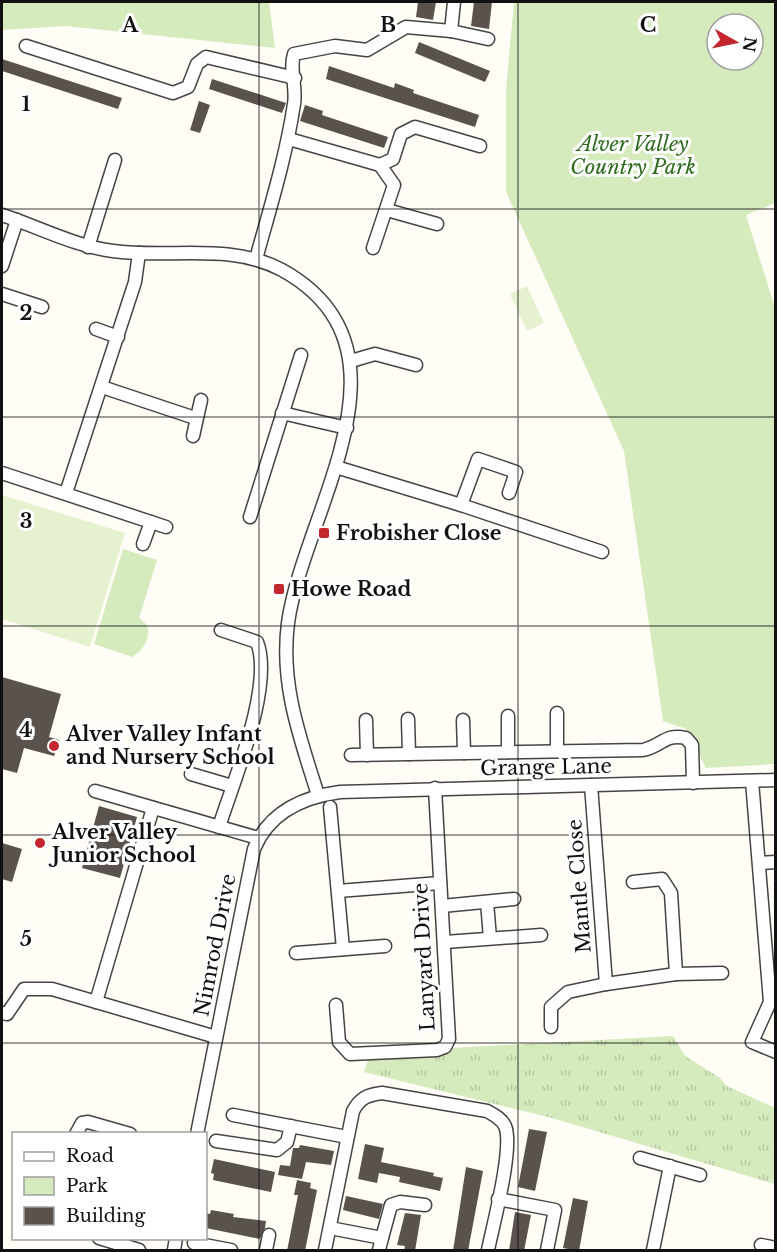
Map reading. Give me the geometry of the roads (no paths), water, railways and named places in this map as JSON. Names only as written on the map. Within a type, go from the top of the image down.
[{"type":"street","points":[[451,31],[454,2]]},
{"type":"street","points":[[256,260],[288,139],[295,98],[295,78],[291,64],[294,54],[335,46],[367,50],[406,27],[451,31],[488,39]]},
{"type":"street","points":[[26,46],[173,93],[188,87],[197,64],[206,57],[295,78]]},
{"type":"street","points":[[380,165],[393,159],[401,134],[415,126],[480,146]]},
{"type":"street","points":[[288,139],[380,165],[394,185],[373,248]]},
{"type":"street","points":[[88,247],[115,160]]},
{"type":"street","points":[[387,210],[436,224]]},
{"type":"street","points":[[2,215],[88,247],[139,253],[211,253],[256,260],[282,270],[317,297],[333,317],[344,338],[351,361],[352,394],[347,428],[293,593],[286,647],[292,712],[318,795],[286,809],[258,838],[95,790]]},
{"type":"street","points":[[2,266],[17,220]]},
{"type":"street","points":[[66,493],[135,282],[139,253]]},
{"type":"street","points":[[2,294],[42,307]]},
{"type":"street","points":[[96,329],[118,337]]},
{"type":"street","points":[[351,361],[375,354],[416,365]]},
{"type":"street","points":[[250,517],[301,355]]},
{"type":"street","points":[[102,387],[195,418]]},
{"type":"street","points":[[193,436],[195,418],[201,400]]},
{"type":"street","points":[[282,413],[347,428]]},
{"type":"street","points":[[461,505],[478,459],[516,472],[509,493]]},
{"type":"street","points":[[336,467],[461,505],[602,552]]},
{"type":"street","points":[[2,473],[166,526]]},
{"type":"street","points":[[143,544],[151,522]]},
{"type":"street","points":[[219,827],[258,703],[261,661],[257,642],[221,630]]},
{"type":"street","points":[[557,713],[557,751]]},
{"type":"street","points":[[508,716],[508,752]]},
{"type":"street","points":[[408,719],[409,754]]},
{"type":"street","points":[[366,720],[367,755]]},
{"type":"street","points":[[463,720],[464,753]]},
{"type":"street","points":[[351,755],[643,750],[655,747],[666,738],[676,735],[687,738],[692,745],[693,783]]},
{"type":"street","points":[[191,774],[232,786]]},
{"type":"street","name":"Grange Lane","points":[[318,795],[435,788],[776,780]]},
{"type":"street","points":[[752,781],[770,1002],[752,1042],[776,1052]]},
{"type":"street","name":"Mantle Close","points":[[591,785],[606,984]]},
{"type":"street","name":"Lanyard Drive","points":[[336,1005],[339,1042],[350,1054],[428,1051],[445,1047],[450,1030],[435,788]]},
{"type":"street","points":[[330,807],[343,949]]},
{"type":"street","points":[[96,1002],[153,808]]},
{"type":"street","name":"Nimrod Drive","points":[[197,1132],[258,838]]},
{"type":"street","points":[[760,863],[776,862]]},
{"type":"street","points":[[633,882],[662,879],[670,893],[676,975]]},
{"type":"street","points":[[338,891],[441,883]]},
{"type":"street","points":[[442,906],[514,899]]},
{"type":"street","points":[[488,902],[490,938]]},
{"type":"street","points":[[445,942],[541,935]]},
{"type":"street","points":[[296,953],[385,946]]},
{"type":"street","points":[[551,1027],[551,1007],[568,992],[606,984],[676,975],[722,973]]},
{"type":"street","points":[[2,1013],[7,1014],[24,989],[52,989],[216,1037]]},
{"type":"street","points":[[325,1251],[353,1111],[358,1101],[367,1095],[382,1093],[487,1111],[498,1117],[505,1126],[507,1137],[488,1251]]},
{"type":"street","points":[[233,1115],[347,1137]]},
{"type":"street","points":[[77,1132],[82,1123],[88,1122],[123,1132]]},
{"type":"street","points":[[216,1141],[277,1150],[287,1142],[291,1126]]},
{"type":"street","points":[[640,1158],[700,1175]]},
{"type":"street","points":[[653,1251],[670,1166]]},
{"type":"street","points":[[498,1199],[555,1210],[547,1251]]},
{"type":"street","points":[[330,1228],[380,1244],[391,1205],[400,1202],[425,1205]]},
{"type":"street","points":[[267,1251],[269,1235]]},
{"type":"street","points":[[102,1240],[139,1251]]},
{"type":"street","points":[[194,1243],[231,1251]]},
{"type":"street","points":[[761,1245],[776,1248]]},
{"type":"place","name":"Frobisher Close","points":[[324,533]]},
{"type":"place","name":"Howe Road","points":[[279,589]]},
{"type":"place","name":"Alver Valley Infant and Nursery School","points":[[54,746]]},
{"type":"place","name":"Alver Valley Junior School","points":[[40,843]]},
{"type":"park label","name":"Alver Valley Country Park","points":[[633,156]]}]
